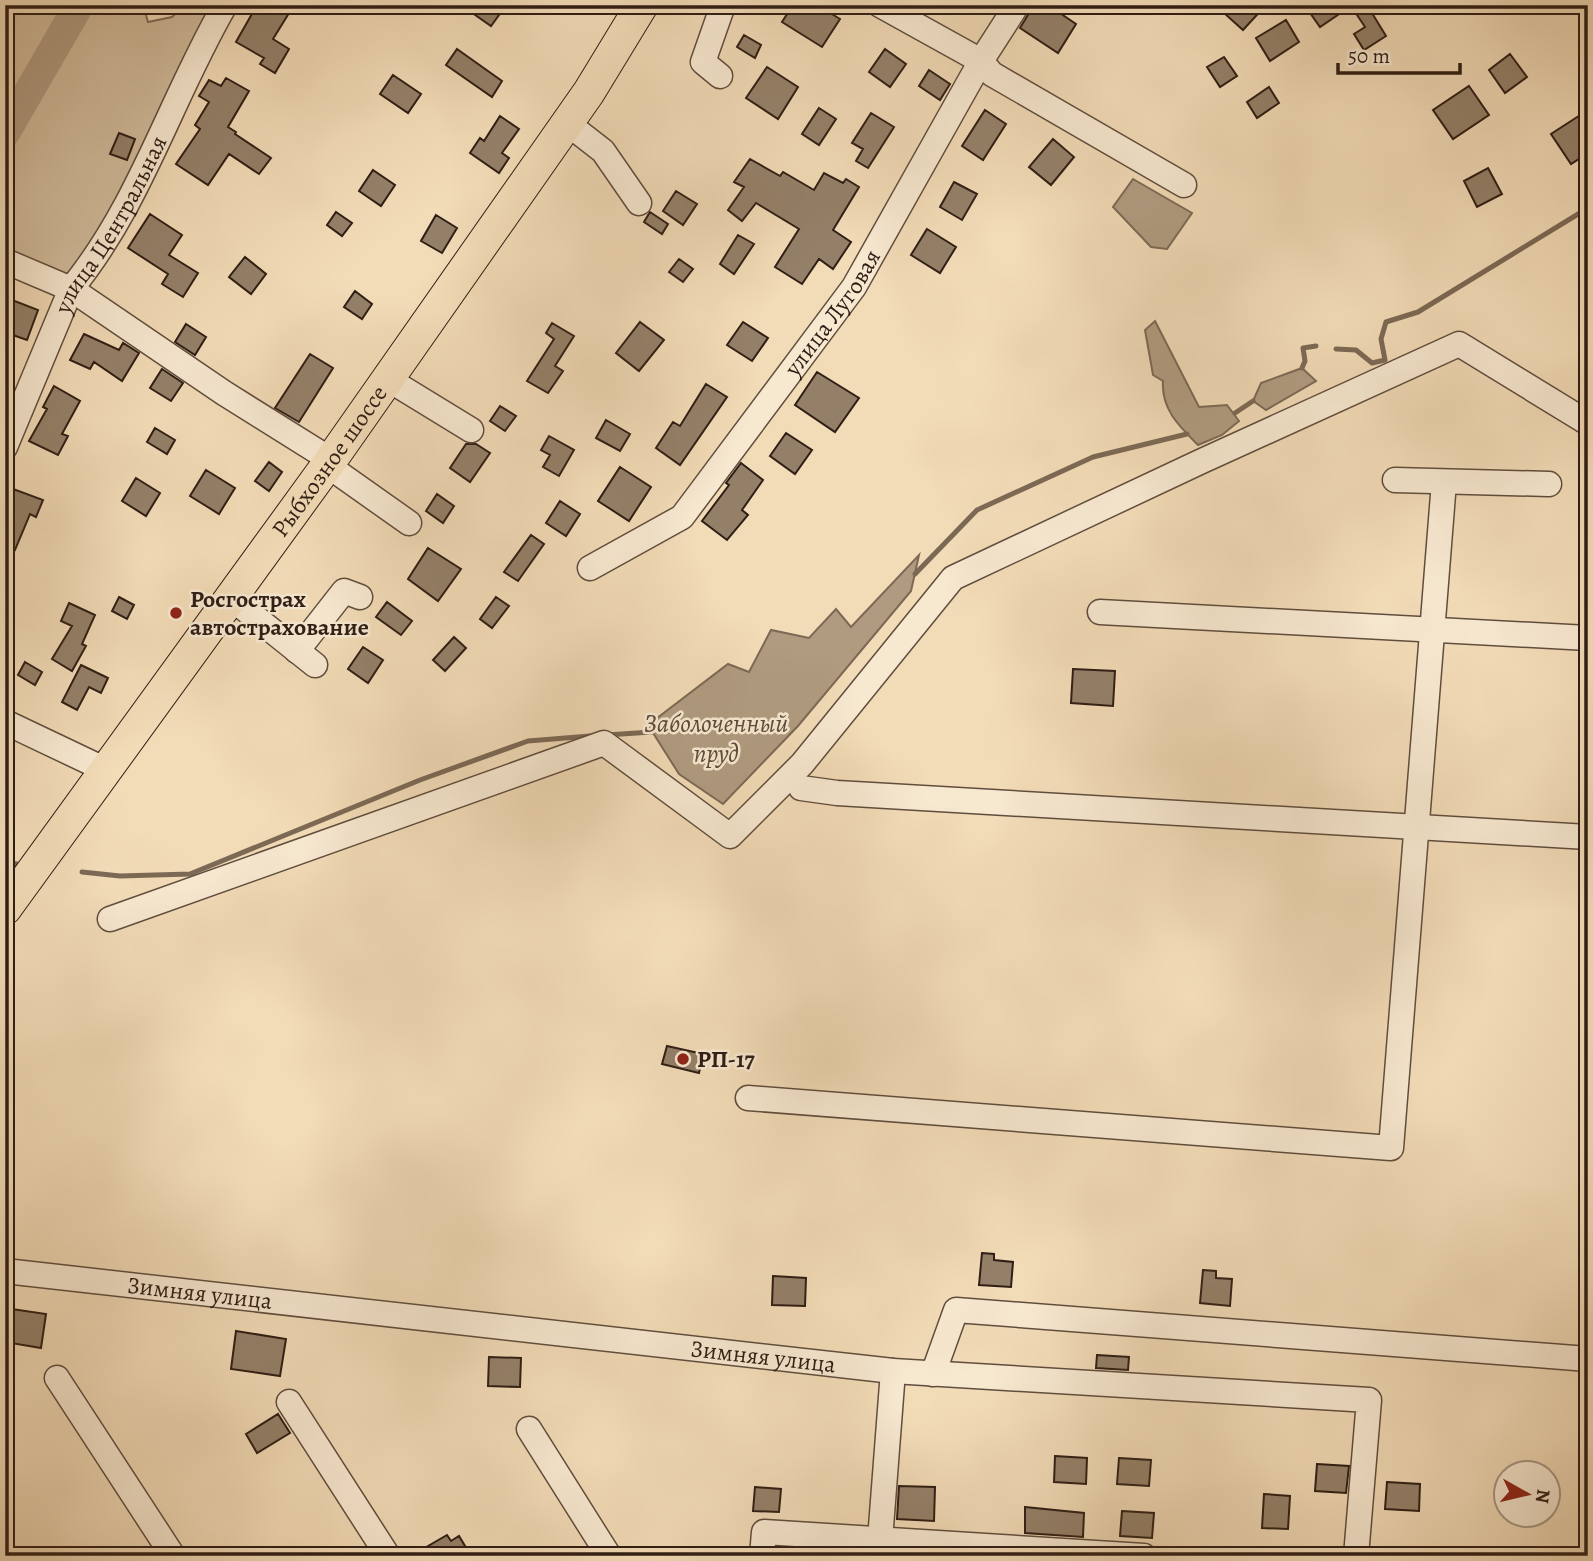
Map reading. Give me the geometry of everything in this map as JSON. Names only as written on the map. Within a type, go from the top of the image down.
[{"type":"main road","name":"Рыбхозное шоссе","points":[[5,909],[329,462],[589,92],[642,5]]},
{"type":"street","name":"улица Центральная","points":[[5,447],[71,289],[85,271],[138,184],[199,50],[225,5]]},
{"type":"street","points":[[720,76],[703,62],[723,5]]},
{"type":"street","points":[[880,5],[981,61],[992,74],[1184,185]]},
{"type":"street","name":"улица Луговая","points":[[590,568],[682,517],[854,287],[981,61],[1017,5]]},
{"type":"street","points":[[567,123],[603,151],[639,203]]},
{"type":"street","points":[[5,261],[71,289],[329,462],[409,523]]},
{"type":"street","points":[[110,919],[604,743],[730,836],[802,764],[953,578],[1459,344],[1588,423]]},
{"type":"street","points":[[391,381],[471,430]]},
{"type":"street","points":[[1395,480],[1549,484]]},
{"type":"street","points":[[748,1098],[1391,1148],[1444,482]]},
{"type":"street","points":[[230,598],[306,658],[325,631],[344,591],[360,597]]},
{"type":"street","points":[[1100,612],[1588,638]]},
{"type":"street","points":[[5,722],[106,770]]},
{"type":"street","points":[[801,789],[1588,837]]},
{"type":"street","name":"Зимняя улица","points":[[5,1271],[893,1371],[1369,1400],[1356,1556]]},
{"type":"street","points":[[933,1374],[957,1310],[1588,1359]]},
{"type":"street","points":[[880,1540],[893,1371]]},
{"type":"street","points":[[57,1378],[173,1556]]},
{"type":"street","points":[[289,1402],[388,1556]]},
{"type":"street","points":[[529,1429],[601,1553]]},
{"type":"street","points":[[763,1544],[880,1540],[1144,1556]]},
{"type":"shaded area","points":[[5,5],[143,5],[148,22],[172,17],[184,5],[216,5],[156,134],[73,277],[5,256]]},
{"type":"water","points":[[1133,179],[1192,213],[1167,249],[1151,247],[1113,207]]},
{"type":"water","points":[[1155,321],[1199,407],[1227,405],[1239,421],[1222,435],[1198,445],[1168,409],[1163,381],[1153,375],[1145,330]]},
{"type":"water","points":[[1302,368],[1316,381],[1266,410],[1253,401],[1261,383]]},
{"type":"water","name":"Заболоченный пруд","points":[[919,555],[911,591],[798,726],[723,804],[679,774],[648,725],[728,664],[749,672],[771,630],[809,638],[836,609],[851,627]]},
{"type":"building","points":[[257,5],[294,5],[273,39],[289,49],[275,73],[260,64],[264,58],[236,42]]},
{"type":"building","points":[[461,5],[485,5],[499,15],[491,26]]},
{"type":"building","points":[[793,5],[817,5],[840,19],[822,47],[782,22]]},
{"type":"building","points":[[1034,5],[1048,5],[1076,24],[1058,53],[1020,28]]},
{"type":"building","points":[[1231,5],[1266,5],[1243,30],[1224,13]]},
{"type":"building","points":[[1315,5],[1367,5],[1386,36],[1364,50],[1354,34],[1365,27],[1351,6],[1320,27],[1308,10]]},
{"type":"building","points":[[1286,20],[1299,42],[1270,61],[1256,38]]},
{"type":"building","points":[[744,35],[761,45],[755,58],[737,47]]},
{"type":"building","points":[[457,49],[502,81],[492,97],[446,65]]},
{"type":"building","points":[[885,49],[906,64],[890,87],[869,72]]},
{"type":"building","points":[[1510,54],[1527,77],[1505,93],[1489,70]]},
{"type":"building","points":[[1224,57],[1237,76],[1220,87],[1207,67]]},
{"type":"building","points":[[767,67],[798,87],[778,119],[746,98]]},
{"type":"building","points":[[929,70],[950,84],[940,100],[919,86]]},
{"type":"building","points":[[393,75],[421,94],[408,113],[380,94]]},
{"type":"building","points":[[226,78],[249,91],[228,127],[271,158],[259,174],[229,154],[208,185],[176,164],[200,129],[195,125],[209,102],[199,96],[209,80],[221,86]]},
{"type":"building","points":[[1469,86],[1489,115],[1453,139],[1433,110]]},
{"type":"building","points":[[1269,87],[1279,103],[1257,118],[1247,102]]},
{"type":"building","points":[[819,108],[836,119],[819,145],[802,134]]},
{"type":"building","points":[[985,110],[1006,124],[983,160],[962,146]]},
{"type":"building","points":[[1588,110],[1588,153],[1571,164],[1551,134]]},
{"type":"building","points":[[871,113],[894,127],[868,168],[856,161],[863,149],[852,143]]},
{"type":"building","points":[[500,116],[519,129],[502,153],[509,158],[499,173],[470,153],[480,138],[484,141]]},
{"type":"building","points":[[119,133],[135,139],[127,160],[110,154]]},
{"type":"building","points":[[1053,139],[1074,157],[1051,185],[1029,167]]},
{"type":"building","points":[[750,159],[780,176],[783,172],[814,190],[824,173],[843,183],[846,179],[859,187],[833,230],[851,242],[833,269],[819,259],[802,284],[775,267],[799,229],[756,203],[742,221],[728,210],[744,187],[734,182]]},
{"type":"building","points":[[1488,168],[1502,194],[1477,207],[1464,181]]},
{"type":"building","points":[[373,170],[395,185],[381,206],[359,191]]},
{"type":"building","points":[[954,182],[977,194],[962,220],[940,207]]},
{"type":"building","points":[[676,191],[697,204],[683,225],[663,211]]},
{"type":"building","points":[[336,212],[352,223],[342,236],[327,225]]},
{"type":"building","points":[[650,212],[668,224],[662,234],[644,222]]},
{"type":"building","points":[[150,214],[182,235],[169,255],[198,273],[183,297],[162,284],[168,274],[128,248]]},
{"type":"building","points":[[436,215],[457,228],[442,253],[421,241]]},
{"type":"building","points":[[927,229],[956,247],[940,273],[911,255]]},
{"type":"building","points":[[738,235],[754,244],[734,274],[720,264]]},
{"type":"building","points":[[245,257],[266,274],[251,294],[229,277]]},
{"type":"building","points":[[679,259],[693,269],[683,282],[669,272]]},
{"type":"building","points":[[355,291],[372,304],[362,319],[344,307]]},
{"type":"building","points":[[12,300],[38,310],[27,340],[10,334],[12,326],[5,323]]},
{"type":"building","points":[[640,322],[664,340],[639,371],[616,353]]},
{"type":"building","points":[[743,322],[768,338],[752,361],[727,345]]},
{"type":"building","points":[[552,323],[574,336],[555,366],[563,371],[548,393],[527,381],[554,339],[546,333]]},
{"type":"building","points":[[186,324],[206,337],[195,355],[175,342]]},
{"type":"building","points":[[84,334],[119,350],[123,343],[139,353],[122,381],[94,362],[90,369],[70,360]]},
{"type":"building","points":[[310,354],[333,368],[299,422],[275,408]]},
{"type":"building","points":[[162,369],[183,383],[171,401],[150,388]]},
{"type":"building","points":[[817,372],[859,398],[835,432],[795,405]]},
{"type":"building","points":[[706,384],[727,397],[680,465],[656,448],[673,422],[680,426]]},
{"type":"building","points":[[54,386],[80,401],[62,434],[68,436],[58,455],[29,441],[47,409],[43,407]]},
{"type":"building","points":[[500,406],[516,416],[505,431],[490,421]]},
{"type":"building","points":[[606,420],[630,434],[620,451],[596,438]]},
{"type":"building","points":[[155,428],[175,440],[167,454],[147,442]]},
{"type":"building","points":[[786,433],[812,450],[795,474],[770,456]]},
{"type":"building","points":[[549,436],[574,450],[559,476],[543,467],[550,455],[541,450]]},
{"type":"building","points":[[466,444],[476,444],[490,453],[470,482],[450,468]]},
{"type":"building","points":[[269,462],[282,472],[269,491],[255,481]]},
{"type":"building","points":[[741,463],[763,480],[742,510],[748,515],[727,540],[702,521],[729,485],[726,483]]},
{"type":"building","points":[[620,467],[651,487],[629,521],[598,501]]},
{"type":"building","points":[[206,470],[235,488],[219,514],[190,496]]},
{"type":"building","points":[[136,478],[160,493],[146,516],[122,501]]},
{"type":"building","points":[[5,486],[43,500],[36,517],[30,514],[15,550],[5,545]]},
{"type":"building","points":[[437,494],[454,506],[443,523],[426,511]]},
{"type":"building","points":[[560,501],[580,514],[566,536],[546,523]]},
{"type":"building","points":[[531,535],[544,544],[518,581],[504,572]]},
{"type":"building","points":[[428,548],[461,569],[438,601],[408,579]]},
{"type":"building","points":[[119,597],[134,605],[127,619],[112,611]]},
{"type":"building","points":[[496,597],[509,606],[492,628],[480,619]]},
{"type":"building","points":[[387,602],[412,621],[401,635],[376,617]]},
{"type":"building","points":[[69,603],[95,615],[82,644],[86,646],[72,671],[52,659],[72,626],[61,621]]},
{"type":"building","points":[[454,637],[466,648],[445,671],[433,660]]},
{"type":"building","points":[[363,647],[383,660],[368,683],[348,669]]},
{"type":"building","points":[[25,662],[42,672],[35,685],[18,675]]},
{"type":"building","points":[[81,665],[108,678],[101,693],[89,687],[77,710],[62,702]]},
{"type":"building","points":[[1073,669],[1115,671],[1113,706],[1071,703]]},
{"type":"building","name":"РП-17","points":[[667,1046],[703,1054],[699,1073],[662,1064]]},
{"type":"building","points":[[982,1253],[994,1254],[994,1260],[1013,1262],[1011,1287],[979,1285]]},
{"type":"building","points":[[1203,1270],[1216,1271],[1216,1278],[1232,1279],[1230,1306],[1200,1303]]},
{"type":"building","points":[[773,1276],[806,1278],[805,1306],[772,1305]]},
{"type":"building","points":[[5,1308],[46,1314],[41,1348],[5,1342]]},
{"type":"building","points":[[236,1331],[286,1339],[280,1376],[231,1369]]},
{"type":"building","points":[[1097,1355],[1129,1357],[1128,1370],[1096,1368]]},
{"type":"building","points":[[489,1357],[521,1358],[520,1387],[488,1386]]},
{"type":"building","points":[[278,1414],[290,1433],[257,1453],[246,1434]]},
{"type":"building","points":[[1055,1456],[1087,1458],[1086,1484],[1054,1482]]},
{"type":"building","points":[[1119,1458],[1151,1460],[1149,1486],[1117,1484]]},
{"type":"building","points":[[1317,1464],[1349,1466],[1346,1493],[1315,1491]]},
{"type":"building","points":[[1387,1482],[1420,1484],[1419,1511],[1385,1509]]},
{"type":"building","points":[[899,1486],[935,1487],[934,1521],[897,1519]]},
{"type":"building","points":[[755,1487],[781,1489],[779,1512],[753,1511]]},
{"type":"building","points":[[1264,1494],[1290,1496],[1288,1529],[1262,1528]]},
{"type":"building","points":[[1025,1507],[1084,1513],[1083,1537],[1025,1533]]},
{"type":"building","points":[[1122,1511],[1154,1513],[1152,1538],[1120,1536]]},
{"type":"building","points":[[447,1535],[451,1541],[459,1536],[471,1556],[411,1556]]},
{"type":"waterway","points":[[5,133],[79,5]]},
{"type":"waterway","points":[[1336,349],[1356,350],[1372,363],[1385,360],[1381,339],[1386,322],[1418,312],[1588,208]]},
{"type":"waterway","points":[[1302,368],[1305,361],[1303,348],[1316,346]]},
{"type":"waterway","points":[[1235,413],[1253,401]]},
{"type":"waterway","points":[[915,574],[977,510],[1093,457],[1187,434]]},
{"type":"waterway","points":[[606,735],[652,732]]},
{"type":"waterway","points":[[82,872],[120,876],[190,874],[420,780],[528,741],[590,736]]},
{"type":"waterway","points":[[5,862],[17,864]]},
{"type":"place","name":"Росгострах автострахование","points":[[176,613]]},
{"type":"place","name":"РП-17","points":[[683,1059]]}]
